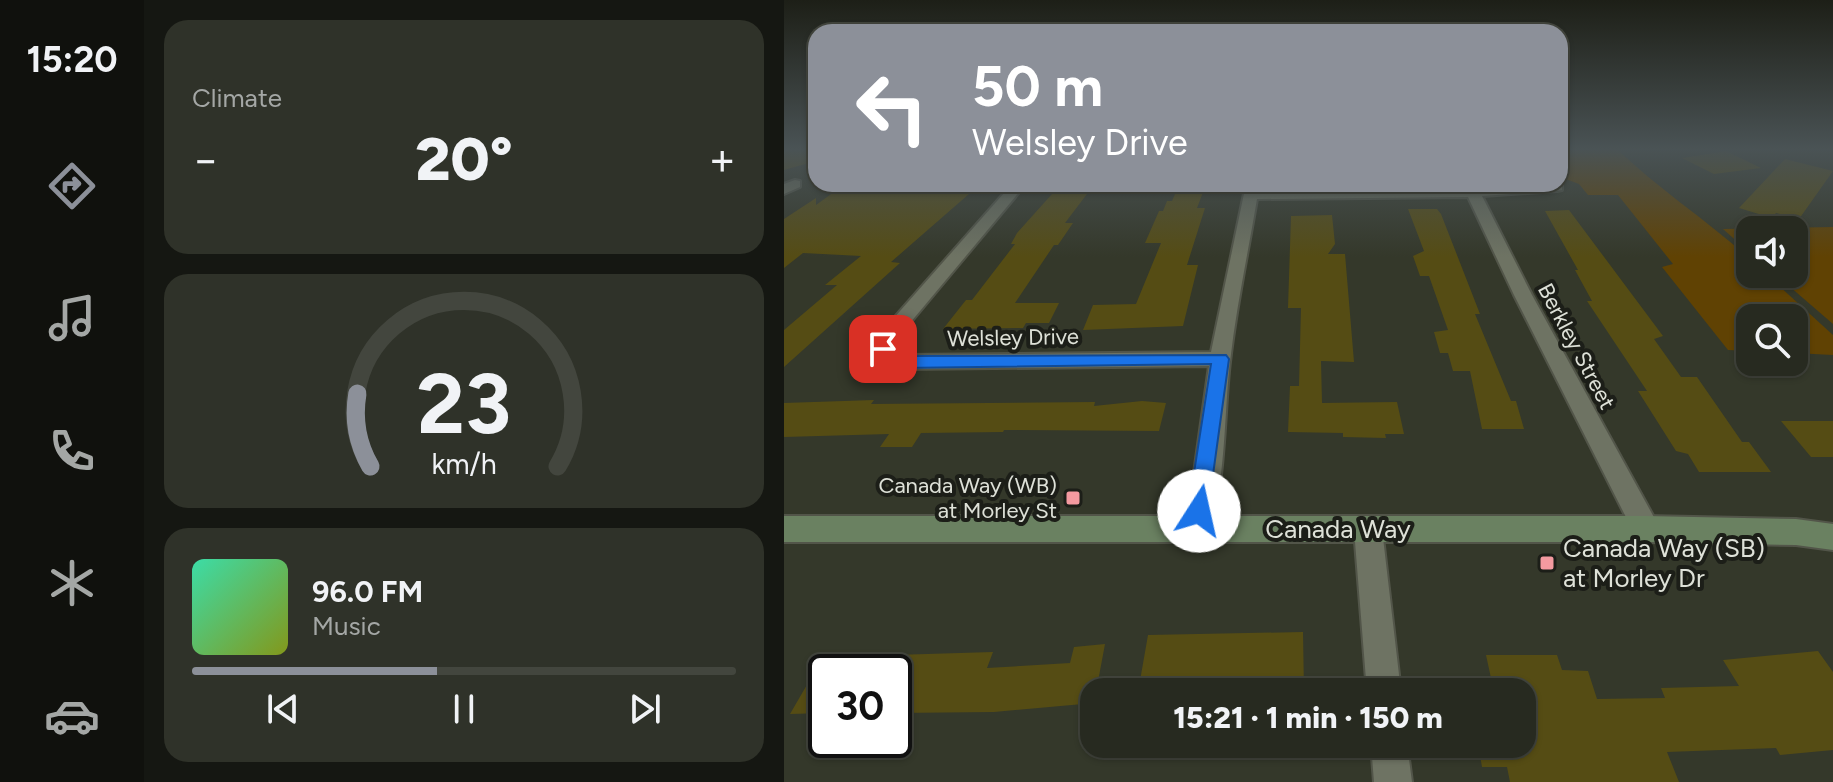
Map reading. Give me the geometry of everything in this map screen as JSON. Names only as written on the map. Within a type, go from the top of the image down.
[{"type":"main road","name":"Canada Way","points":[[1796,532],[1833,527]]},
{"type":"main road","name":"Canada Way","points":[[784,529],[1646,529],[1796,532],[1833,537]]},
{"type":"street","name":"Welsley Drive","points":[[1012,192],[885,340],[883,349],[889,357],[901,362],[1220,359]]},
{"type":"street","points":[[1196,529],[1205,487],[1220,359],[1252,192]]},
{"type":"street","name":"Berkley Street","points":[[1474,192],[1523,295],[1646,529]]},
{"type":"street","points":[[1368,529],[1383,678]]},
{"type":"street","points":[[1390,758],[1393,782]]},
{"type":"shaded area","points":[[1579,184],[1658,184],[1736,247],[1736,288],[1781,288],[1799,304],[1736,304],[1736,350],[1728,350],[1662,267],[1673,264],[1618,195],[1588,195]]},
{"type":"shaded area","points":[[1808,227],[1833,227],[1833,324],[1791,288],[1808,288]]},
{"type":"shaded area","points":[[1723,229],[1736,229],[1736,241]]},
{"type":"shaded area","points":[[1808,312],[1833,335],[1833,355],[1808,354]]},
{"type":"building","points":[[1761,184],[1823,184],[1801,216],[1776,213],[1765,216],[1739,208]]},
{"type":"building","points":[[834,192],[969,194],[891,262],[900,263],[784,367],[784,330],[837,285],[825,285],[861,256],[803,253],[784,268],[784,219],[816,198],[816,205]]},
{"type":"building","points":[[1054,192],[1087,194],[1065,223],[1073,223],[1058,245],[1054,245],[1015,303],[1059,303],[1049,323],[1026,323],[1023,328],[943,329],[966,300],[972,300],[1015,244],[1011,244]]},
{"type":"building","points":[[1176,192],[1203,192],[1197,208],[1205,208],[1187,265],[1198,265],[1183,326],[1083,330],[1093,305],[1136,304],[1161,243],[1145,243],[1159,211],[1163,211],[1167,201],[1172,201]]},
{"type":"building","points":[[1408,209],[1437,209],[1441,214],[1480,314],[1475,314],[1511,401],[1516,401],[1524,429],[1482,429],[1470,371],[1453,371],[1448,353],[1440,353],[1434,332],[1448,330],[1429,276],[1420,276],[1413,256],[1424,251]]},
{"type":"building","points":[[1569,210],[1663,336],[1654,339],[1681,377],[1697,377],[1742,442],[1749,442],[1771,472],[1699,472],[1688,454],[1676,451],[1638,391],[1647,391],[1587,301],[1592,301],[1545,211]]},
{"type":"building","points":[[1332,215],[1335,244],[1328,254],[1345,254],[1354,362],[1321,361],[1322,403],[1397,402],[1404,434],[1385,434],[1386,438],[1288,432],[1290,386],[1299,386],[1301,308],[1288,308],[1291,216]]},
{"type":"building","points":[[874,400],[871,404],[1095,402],[1094,406],[1142,401],[1166,403],[1159,431],[921,433],[912,447],[880,447],[889,434],[784,437],[784,403]]},
{"type":"building","points":[[1781,421],[1833,421],[1833,457],[1811,457]]},
{"type":"building","points":[[1303,632],[1304,678],[1140,678],[1148,635]]},
{"type":"building","points":[[1105,644],[1099,678],[1080,678],[1080,704],[994,712],[912,713],[912,654],[993,652],[987,668],[1070,663],[1074,647]]},
{"type":"building","points":[[1818,651],[1833,672],[1833,750],[1780,755],[1776,748],[1667,752],[1679,782],[1510,782],[1507,767],[1482,767],[1480,758],[1536,758],[1536,678],[1491,678],[1486,655],[1557,655],[1562,670],[1588,671],[1597,699],[1665,698],[1661,688],[1739,686],[1723,660]]},
{"type":"building","points":[[808,683],[808,714],[790,714]]},
{"type":"place","name":"Canada Way (WB) at Morley St","points":[[1073,498]]},
{"type":"place","name":"Canada Way (SB) at Morley Dr","points":[[1547,563]]},
{"type":"route","points":[[883,349],[889,357],[901,362],[1220,359],[1205,487],[1199,511]]}]
